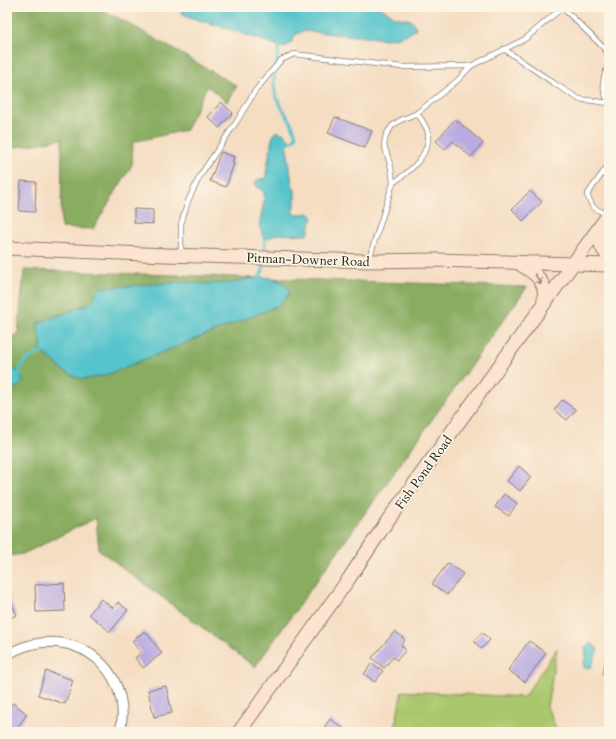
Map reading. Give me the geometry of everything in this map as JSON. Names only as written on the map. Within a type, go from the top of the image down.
[{"type":"street","points":[[608,216],[601,230],[600,242],[602,249],[609,256]]},
{"type":"street","name":"Fish Pond Road","points":[[238,732],[608,216]]},
{"type":"street","name":"Pitman-Downer Road","points":[[7,248],[257,258],[369,261],[434,260],[609,265]]},
{"type":"street","points":[[516,262],[534,273],[540,280],[544,288],[543,305]]},
{"type":"street","points":[[7,655],[25,645],[46,641],[77,647],[91,655],[110,673],[114,681],[118,692],[122,714],[120,732]]},
{"type":"lane","points":[[369,261],[393,183],[384,145],[386,135],[392,126],[399,121],[417,113],[458,80],[471,66],[525,39],[563,7],[605,49],[609,58]]},
{"type":"lane","points":[[504,50],[579,99],[609,103]]},
{"type":"lane","points":[[181,255],[181,224],[188,200],[202,174],[237,122],[255,91],[282,60],[294,54],[402,67],[471,66]]},
{"type":"lane","points":[[609,65],[605,71],[602,89],[609,103]]},
{"type":"lane","points":[[393,183],[410,170],[427,148],[428,132],[417,113]]},
{"type":"lane","points":[[608,216],[593,207],[587,195],[609,164]]},
{"type":"green space","points":[[7,7],[96,7],[128,23],[237,86],[227,102],[207,86],[186,130],[133,142],[132,165],[93,229],[61,228],[62,139],[7,149]]},
{"type":"green space","points":[[24,270],[527,287],[255,667],[99,550],[96,518],[23,554],[7,556],[7,339],[18,334]]},
{"type":"green space","points":[[557,648],[547,707],[558,732],[394,732],[402,691],[524,697]]},
{"type":"water","points":[[179,7],[380,7],[395,17],[411,20],[416,27],[415,30],[404,35],[386,39],[303,31],[295,35],[291,43],[285,48],[189,17],[182,13]]},
{"type":"water","points":[[275,132],[283,134],[289,139],[287,148],[292,184],[295,191],[295,204],[292,212],[297,215],[307,213],[311,215],[313,219],[307,235],[277,234],[265,240],[259,225],[264,202],[264,192],[258,188],[255,182],[259,179],[265,179],[272,139]]},
{"type":"water","points":[[263,277],[278,280],[290,291],[286,298],[275,307],[106,375],[88,379],[76,377],[62,370],[41,350],[41,339],[38,332],[39,323],[89,304],[100,288],[183,282],[206,284],[233,283],[246,279]]},
{"type":"water","points":[[7,365],[13,368],[21,376],[23,382],[17,388],[7,385]]},
{"type":"water","points":[[591,643],[598,649],[591,667],[585,668],[583,665],[586,656],[585,647]]},
{"type":"building","points":[[221,102],[233,113],[219,128],[208,117]]},
{"type":"building","points":[[335,117],[372,131],[365,148],[328,133]]},
{"type":"building","points":[[455,119],[483,143],[471,157],[453,141],[445,149],[436,141]]},
{"type":"building","points":[[221,152],[234,157],[232,163],[234,163],[226,187],[210,181]]},
{"type":"building","points":[[21,181],[36,182],[35,212],[19,211]]},
{"type":"building","points":[[530,191],[542,202],[523,221],[512,209]]},
{"type":"building","points":[[134,209],[153,210],[153,224],[134,223]]},
{"type":"building","points":[[562,400],[576,410],[567,420],[554,410]]},
{"type":"building","points":[[519,466],[531,477],[520,491],[507,481]]},
{"type":"building","points":[[504,494],[517,503],[509,516],[495,507]]},
{"type":"building","points":[[448,563],[463,574],[447,595],[432,584]]},
{"type":"building","points":[[64,583],[65,611],[36,612],[35,585]]},
{"type":"building","points":[[7,593],[17,615],[7,619]]},
{"type":"building","points":[[101,599],[113,608],[118,602],[128,610],[110,632],[89,614]]},
{"type":"building","points":[[145,631],[162,653],[143,668],[135,658],[141,653],[132,641]]},
{"type":"building","points":[[395,631],[405,640],[401,645],[406,650],[397,660],[393,657],[384,668],[372,658]]},
{"type":"building","points":[[482,632],[490,640],[481,649],[474,641]]},
{"type":"building","points":[[529,641],[546,653],[525,682],[508,670]]},
{"type":"building","points":[[609,650],[609,676],[603,674]]},
{"type":"building","points":[[372,663],[383,671],[375,682],[364,674]]},
{"type":"building","points":[[46,671],[73,680],[65,704],[38,695]]},
{"type":"building","points":[[166,686],[172,713],[154,717],[148,690]]},
{"type":"building","points":[[13,703],[27,714],[14,732],[7,732],[7,711]]},
{"type":"building","points":[[330,719],[343,728],[340,732],[321,732]]},
{"type":"waterway","points":[[279,43],[274,79],[275,92],[279,103],[295,131],[296,137],[286,145]]},
{"type":"waterway","points":[[264,255],[265,241],[267,237]]},
{"type":"waterway","points":[[257,281],[263,271],[264,261]]},
{"type":"waterway","points":[[18,378],[21,367],[26,360],[45,351]]}]
